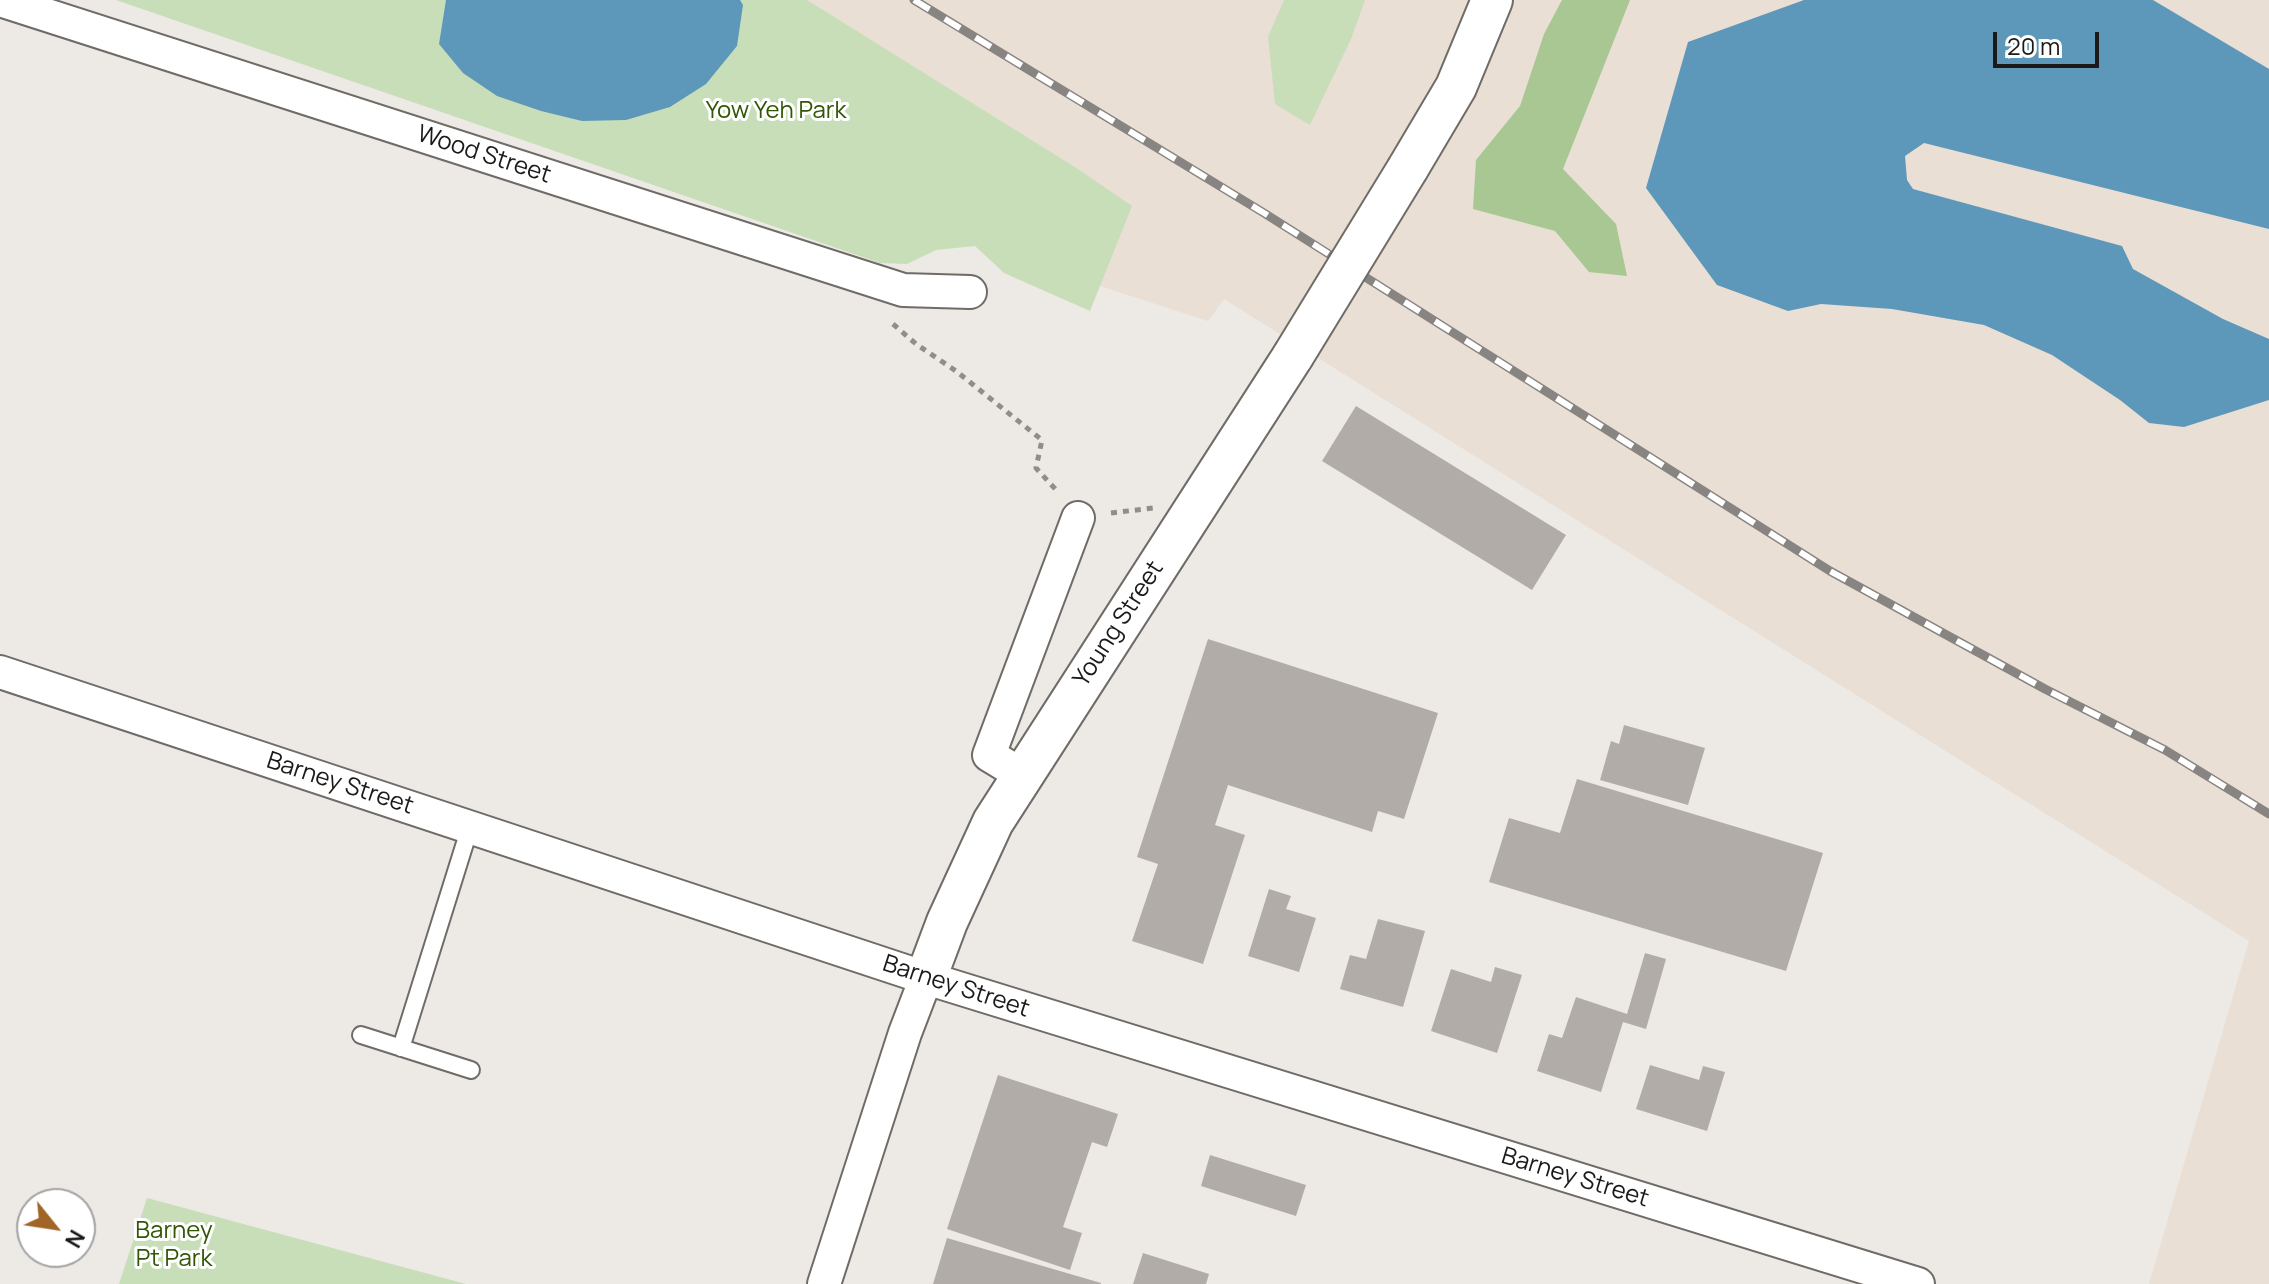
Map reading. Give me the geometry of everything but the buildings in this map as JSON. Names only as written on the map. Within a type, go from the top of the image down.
[{"type":"street","name":"Wood Street","points":[[0,0],[903,290],[970,292]]},
{"type":"street","name":"Young Street","points":[[824,1284],[905,1033],[947,922],[993,822],[1293,356],[1408,168],[1456,87],[1492,0]]},
{"type":"street","points":[[1022,775],[989,755],[1078,518]]},
{"type":"street","name":"Barney Street","points":[[0,672],[926,978],[1904,1282]]},
{"type":"lane","points":[[401,1048],[470,827]]},
{"type":"lane","points":[[361,1035],[471,1070]]},
{"type":"path","points":[[893,324],[1042,440],[1036,468],[1078,518],[1162,507]]},
{"type":"shaded area","points":[[219,0],[2269,0],[2269,1284],[2149,1284],[2249,941],[1224,299],[1208,321]]},
{"type":"green space","name":"Yow Yeh Park","points":[[116,0],[807,0],[1132,206],[1090,311],[1004,273],[975,246],[936,250],[907,264],[880,263]]},
{"type":"green space","points":[[1284,0],[1365,0],[1351,39],[1310,125],[1275,104],[1268,37]]},
{"type":"green space","points":[[1562,0],[1630,0],[1563,169],[1616,224],[1627,276],[1589,272],[1555,231],[1473,209],[1476,160],[1520,106],[1544,34]]},
{"type":"green space","name":"Barney Pt Park","points":[[147,1198],[466,1284],[119,1284]]},
{"type":"water","points":[[446,0],[740,0],[743,5],[737,46],[706,84],[670,107],[626,120],[582,121],[497,96],[463,73],[439,44]]},
{"type":"water","points":[[1804,0],[2153,0],[2269,69],[2269,229],[1924,143],[1905,156],[1907,180],[1913,189],[2122,246],[2133,269],[2223,319],[2269,339],[2269,400],[2184,427],[2149,423],[2052,355],[1984,325],[1892,309],[1821,304],[1788,311],[1717,285],[1646,188],[1688,42]]},
{"type":"railway","points":[[914,0],[1264,213],[1830,571],[2045,689],[2165,750],[2269,814]]}]
